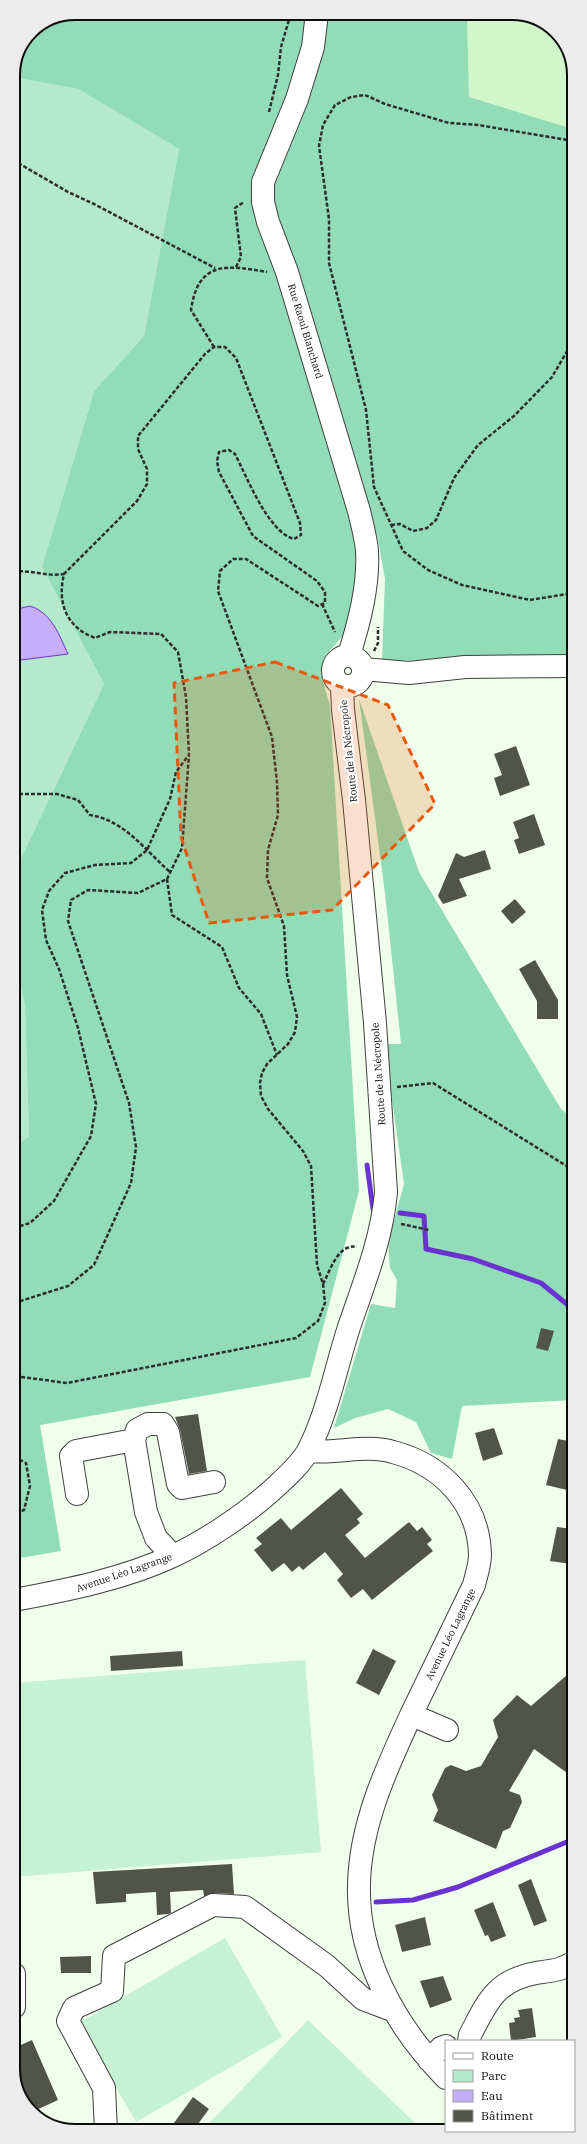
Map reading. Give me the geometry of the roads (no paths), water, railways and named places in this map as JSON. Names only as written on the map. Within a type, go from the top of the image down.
[{"type":"street","name":"Rue Raoul Blanchard","points":[[316,20],[313,48],[297,99],[263,182],[263,202],[268,222],[287,272],[359,511],[367,551],[366,577],[355,657],[361,679],[353,686],[342,686]]},
{"type":"street","points":[[355,657],[409,673],[465,668],[567,666]]},
{"type":"street","name":"Route de la Nécropole","points":[[309,1451],[327,1402],[349,1328],[375,1253],[385,1208],[385,1161],[378,1090],[374,1015],[354,800],[343,710],[342,686]]},
{"type":"street","points":[[173,1556],[156,1538],[146,1512],[134,1440],[137,1430],[148,1424],[163,1424],[168,1432],[178,1484],[182,1488],[214,1482]]},
{"type":"street","points":[[77,1494],[71,1456],[76,1451],[134,1440]]},
{"type":"street","name":"Avenue Léo Lagrange","points":[[20,1599],[77,1589],[173,1556],[219,1529],[257,1503],[284,1479],[309,1451],[323,1452],[362,1449],[393,1451],[424,1464],[442,1475],[462,1496],[476,1524],[480,1556],[474,1585],[391,1758],[368,1822],[359,1884],[359,1904],[365,1940],[375,1974],[392,2010],[429,2060],[445,2077]]},
{"type":"street","points":[[412,1715],[447,1730]]},
{"type":"street","points":[[106,2124],[104,2088],[68,2021],[74,2008],[112,1991],[114,1956],[213,1905],[245,1907],[327,1966],[363,1999],[392,2010]]},
{"type":"street","points":[[465,2039],[490,1998],[507,1982],[525,1975],[567,1967]]},
{"type":"street","points":[[429,2060],[441,2048],[445,2046]]},
{"type":"water","points":[[30,606],[38,609],[44,614],[58,632],[68,654],[20,660],[20,608]]},
{"type":"waterway","points":[[367,1165],[373,1209]]},
{"type":"waterway","points":[[400,1213],[424,1216],[426,1249],[473,1259],[541,1283],[567,1304]]},
{"type":"waterway","points":[[376,1902],[413,1900],[458,1887],[567,1842]]}]
